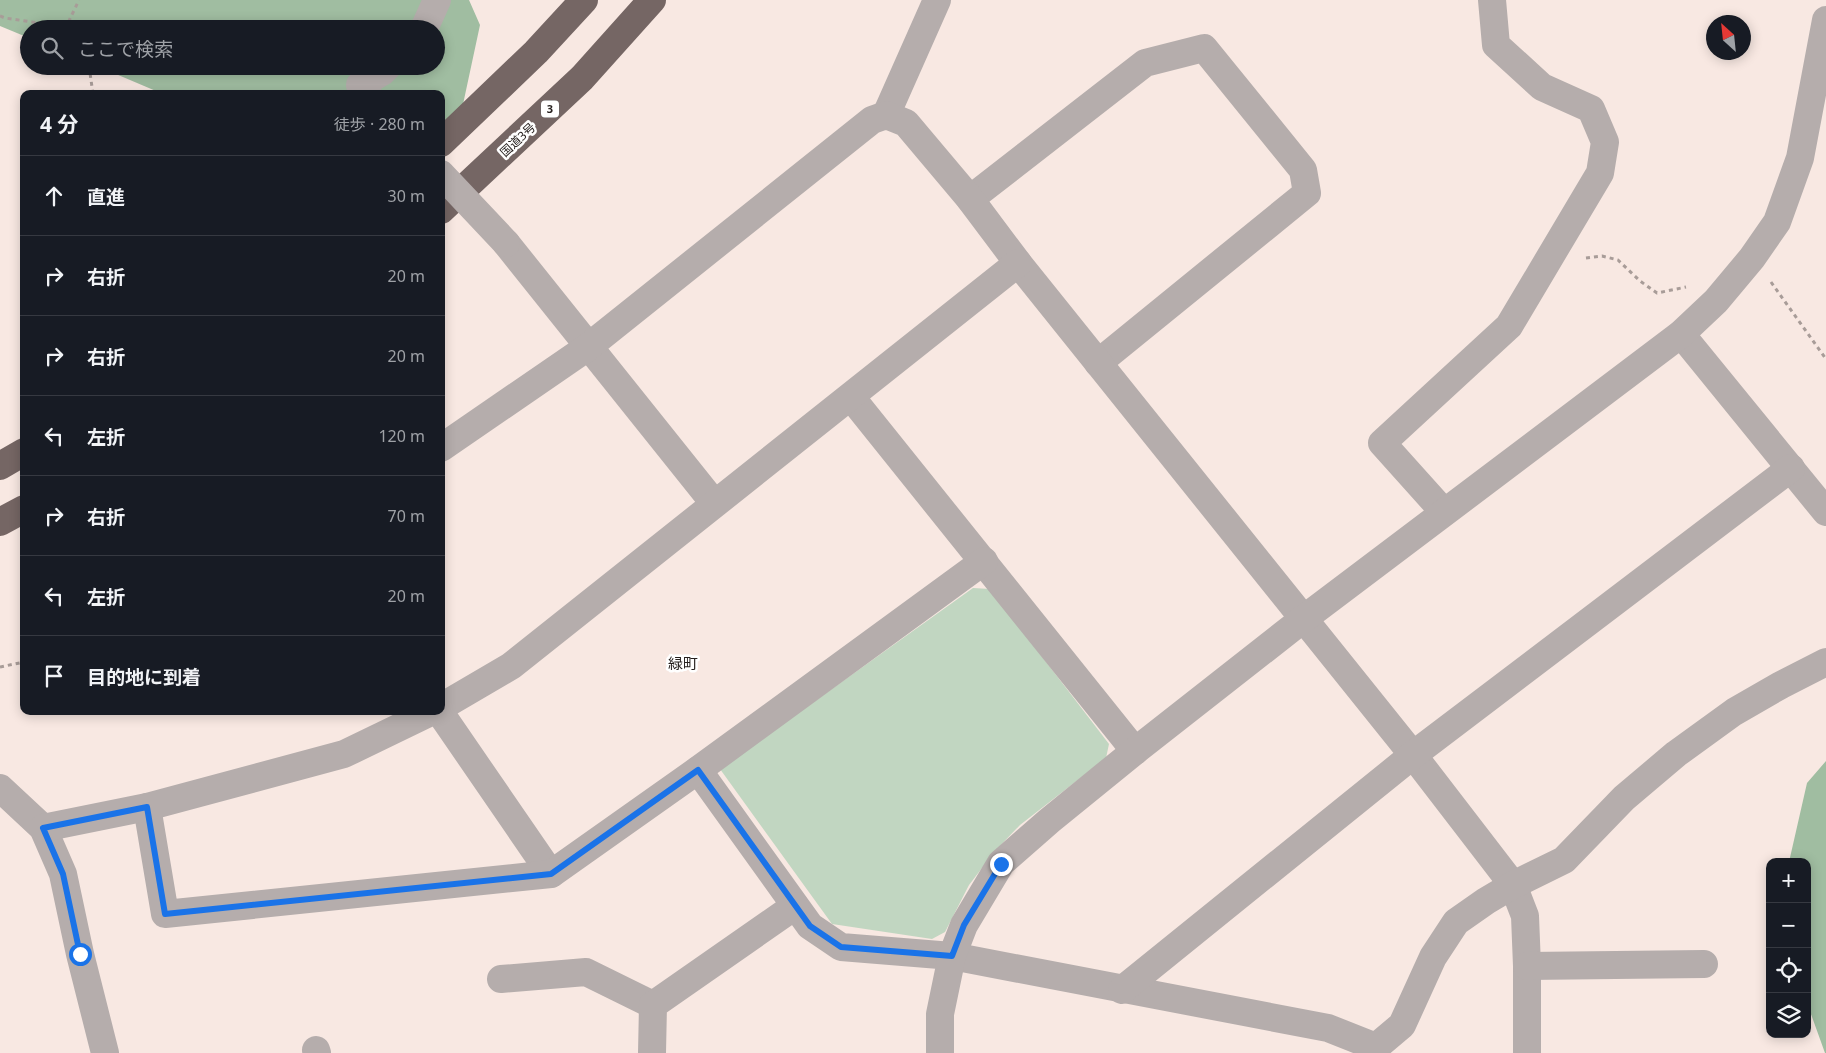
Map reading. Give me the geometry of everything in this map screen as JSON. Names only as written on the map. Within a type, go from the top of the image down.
[{"type":"highway","points":[[445,139],[536,52],[584,0]]},
{"type":"highway","name":"国道3号","points":[[445,206],[582,78],[652,0]]},
{"type":"highway","points":[[0,466],[20,454]]},
{"type":"highway","points":[[0,522],[20,511]]},
{"type":"street","points":[[428,20],[437,0]]},
{"type":"street","points":[[886,115],[937,0]]},
{"type":"street","points":[[1444,512],[1382,443],[1509,326],[1600,172],[1605,142],[1591,109],[1542,87],[1496,45],[1492,0]]},
{"type":"street","points":[[940,1053],[940,1014],[952,956],[964,925],[1001,864],[1049,821],[1135,751],[1302,620],[1681,334],[1716,301],[1752,258],[1777,222],[1800,158],[1826,20]]},
{"type":"street","points":[[970,199],[1145,63],[1204,48],[1303,170],[1306,193],[1098,362]]},
{"type":"street","points":[[364,90],[360,85],[377,75]]},
{"type":"street","points":[[445,445],[588,347],[872,120],[886,115],[906,123],[970,199],[1018,263],[1412,755],[1513,885],[1525,916],[1527,1053]]},
{"type":"street","points":[[445,178],[506,243],[714,503]]},
{"type":"street","points":[[445,705],[511,666],[1018,263]]},
{"type":"street","points":[[1681,334],[1826,512]]},
{"type":"street","points":[[851,397],[1135,751]]},
{"type":"street","points":[[1122,990],[1412,755],[1791,468]]},
{"type":"street","points":[[147,807],[165,914],[551,874],[698,770],[984,561]]},
{"type":"street","points":[[698,770],[810,926],[841,947],[952,956],[1328,1028],[1375,1050],[1402,1025],[1434,957],[1456,922],[1513,885],[1564,860],[1624,798],[1676,754],[1734,712],[1826,662]]},
{"type":"street","points":[[43,828],[147,807],[344,754],[425,715]]},
{"type":"street","points":[[442,715],[551,874]]},
{"type":"street","points":[[0,788],[43,828],[63,874],[80,954],[106,1053]]},
{"type":"street","points":[[653,1005],[795,906]]},
{"type":"street","points":[[1527,966],[1704,964]]},
{"type":"street","points":[[501,979],[586,972],[653,1005]]},
{"type":"street","points":[[652,1053],[653,1005]]},
{"type":"path","points":[[71,20],[80,0]]},
{"type":"path","points":[[0,16],[20,20]]},
{"type":"path","points":[[90,75],[92,90]]},
{"type":"path","points":[[1544,267],[1602,256],[1618,260],[1640,281],[1657,293],[1685,286],[1716,301]]},
{"type":"path","points":[[1752,258],[1826,359]]},
{"type":"path","points":[[0,667],[20,663]]},
{"type":"green space","points":[[0,0],[469,0],[480,25],[462,109],[445,124],[445,90],[154,90],[118,75],[445,75],[445,20],[20,20],[20,34],[0,26]]},
{"type":"green space","points":[[973,588],[990,589],[1109,744],[1106,758],[1020,825],[995,851],[969,885],[945,932],[932,939],[832,924],[720,769]]},
{"type":"green space","points":[[1826,761],[1826,1053],[1811,1014],[1811,858],[1790,858],[1807,783]]},
{"type":"district","name":"緑町","points":[[683,664]]},
{"type":"route","points":[[80,954],[63,874],[43,828],[147,807],[165,914],[551,874],[698,770],[810,926],[841,947],[952,956],[964,925],[1001,864]]}]
